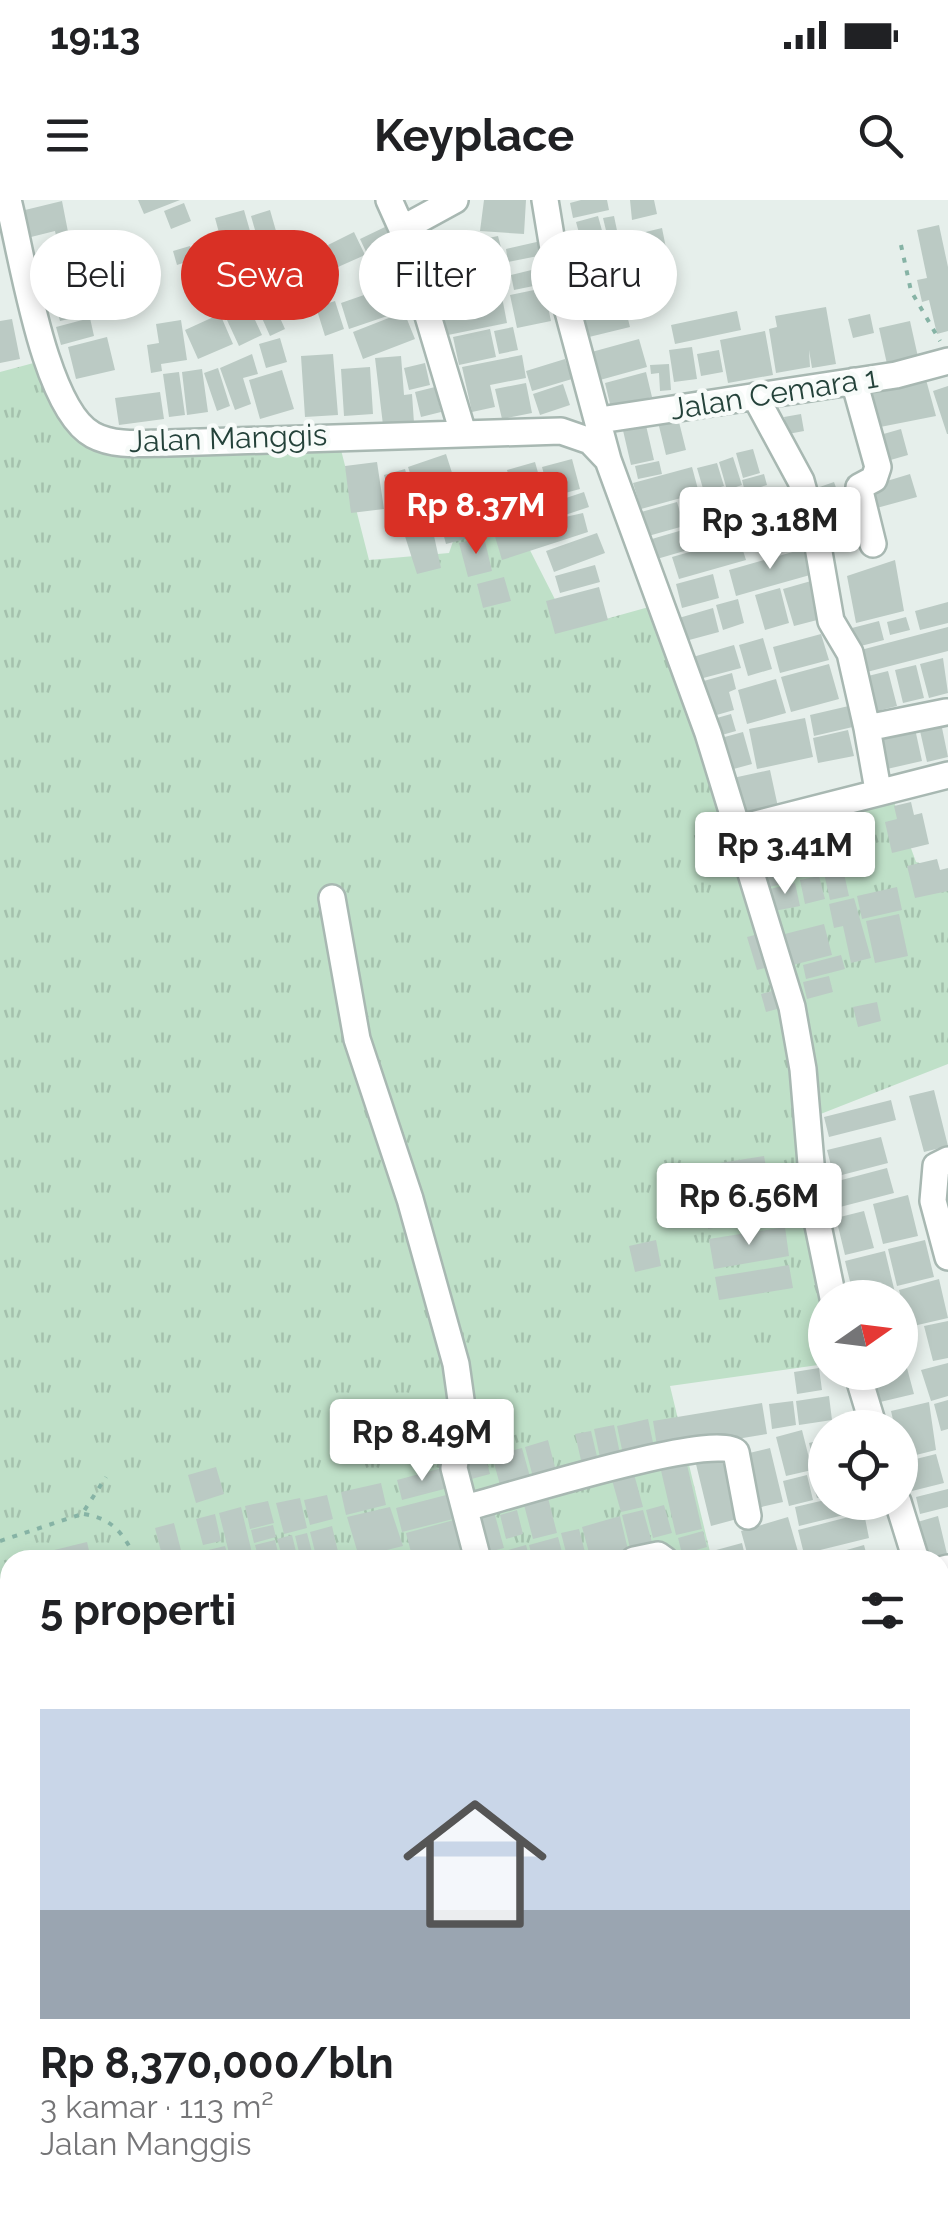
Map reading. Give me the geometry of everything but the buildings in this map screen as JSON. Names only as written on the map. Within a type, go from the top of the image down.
[{"type":"street","name":"Jalan Manggis","points":[[8,200],[53,374],[77,424],[95,436],[119,443],[152,443],[464,433],[577,434],[608,460]]},
{"type":"street","points":[[388,200],[402,229],[464,433]]},
{"type":"street","points":[[402,229],[455,200]]},
{"type":"street","points":[[545,200],[556,267],[608,460],[690,677],[740,828],[798,1035],[815,1211],[829,1280]]},
{"type":"street","name":"Jalan Cemara 1","points":[[600,420],[854,381],[948,361]]},
{"type":"street","points":[[854,381],[878,467],[874,479],[859,487],[872,544]]},
{"type":"street","points":[[755,396],[804,492],[831,621],[850,653],[878,790]]},
{"type":"street","points":[[867,728],[947,715]]},
{"type":"street","points":[[740,828],[948,775]]},
{"type":"street","points":[[332,898],[357,1039],[410,1199],[456,1364],[463,1414],[454,1468],[476,1550]]},
{"type":"street","points":[[948,1160],[936,1166],[932,1182],[948,1257]]},
{"type":"street","points":[[465,1508],[658,1455],[724,1445],[736,1452],[748,1516]]},
{"type":"street","points":[[904,1520],[913,1550]]},
{"type":"path","points":[[901,245],[922,318],[948,349]]},
{"type":"path","points":[[82,1514],[106,1477]]},
{"type":"path","points":[[0,1541],[82,1514],[104,1517],[118,1528],[131,1550]]},
{"type":"green space","points":[[56,357],[87,414],[149,452],[338,438],[369,560],[449,553],[462,515],[505,501],[570,629],[656,605],[740,825],[885,777],[916,862],[937,868],[948,886],[948,1064],[818,1115],[823,1280],[808,1280],[808,1366],[670,1386],[710,1550],[0,1550],[0,372]]}]
